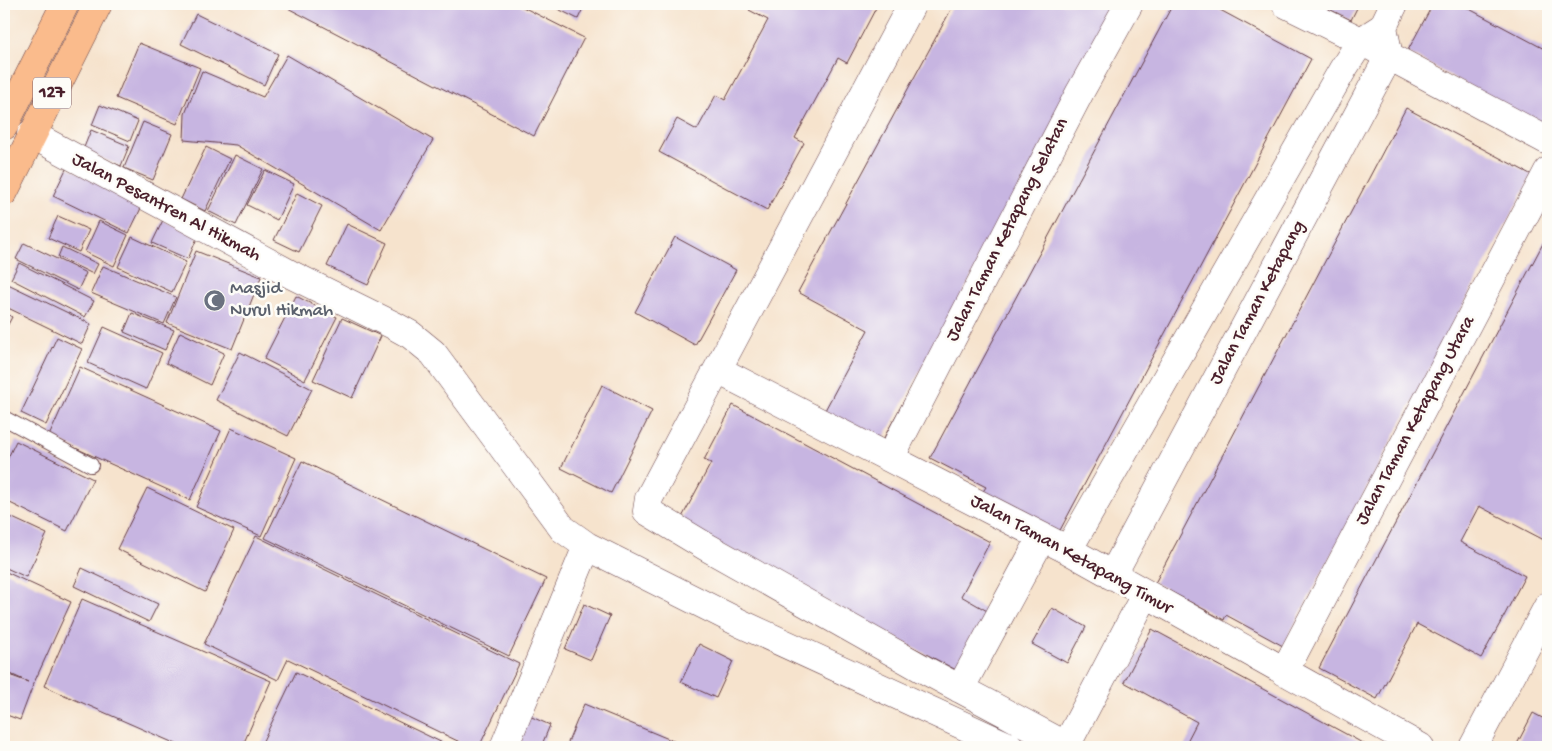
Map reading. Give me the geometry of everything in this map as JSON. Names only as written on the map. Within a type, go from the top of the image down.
[{"type":"main road","name":"127","points":[[4,126],[65,4]]},
{"type":"main road","name":"127","points":[[4,192],[31,134],[98,4]]},
{"type":"street","points":[[912,4],[649,498],[647,510],[650,514],[960,689],[1068,746],[1145,595]]},
{"type":"street","name":"Jalan Taman Ketapang Selatan","points":[[890,458],[1080,92],[1129,4]]},
{"type":"street","points":[[1286,4],[1379,24],[1389,56],[1548,141]]},
{"type":"street","name":"Jalan Taman Ketapang","points":[[1068,550],[1225,275],[1379,24]]},
{"type":"street","name":"Jalan Taman Ketapang","points":[[1112,576],[1389,56]]},
{"type":"street","name":"Jalan Pesantren Al Hikmah","points":[[31,134],[292,275],[393,325],[411,336],[432,353],[553,518],[563,529],[586,546],[742,624],[1010,747]]},
{"type":"street","name":"Jalan Taman Ketapang Utara","points":[[1284,672],[1548,171]]},
{"type":"street","points":[[1225,275],[1262,295]]},
{"type":"street","points":[[1198,323],[1236,344]]},
{"type":"street","name":"Jalan Taman Ketapang Timur","points":[[718,370],[1068,550],[1145,595],[1420,747]]},
{"type":"street","points":[[960,689],[1042,537]]},
{"type":"street","points":[[504,747],[586,546]]},
{"type":"street","points":[[1474,747],[1547,610]]},
{"type":"lane","points":[[4,418],[91,465]]},
{"type":"building","points":[[280,4],[517,4],[584,38],[534,136]]},
{"type":"building","points":[[548,4],[585,4],[578,19]]},
{"type":"building","points":[[753,4],[878,4],[847,63],[838,58],[795,138],[804,143],[767,210],[659,152],[677,119],[697,130],[716,95],[725,100],[768,20],[749,10]]},
{"type":"building","points":[[954,4],[1120,4],[881,443],[824,412],[868,330],[798,292]]},
{"type":"building","points":[[1173,4],[1209,4],[1311,59],[1058,534],[982,493],[986,487],[930,458]]},
{"type":"building","points":[[1319,4],[1359,4],[1351,20]]},
{"type":"building","points":[[1433,4],[1460,4],[1548,51],[1548,129],[1407,52]]},
{"type":"building","points":[[196,14],[278,54],[264,85],[181,44]]},
{"type":"building","points":[[139,43],[200,68],[177,124],[116,98]]},
{"type":"building","points":[[287,55],[433,140],[381,230],[236,145],[184,140],[185,114],[202,71],[263,97]]},
{"type":"building","points":[[100,105],[138,121],[130,141],[92,125]]},
{"type":"building","points":[[1406,108],[1532,175],[1283,646],[1226,615],[1224,620],[1155,583]]},
{"type":"building","points":[[143,122],[172,134],[153,180],[124,168]]},
{"type":"building","points":[[91,130],[129,146],[121,166],[83,150]]},
{"type":"building","points":[[206,147],[230,159],[205,211],[181,199]]},
{"type":"building","points":[[235,155],[263,169],[236,225],[208,211]]},
{"type":"building","points":[[67,167],[143,204],[129,233],[53,196]]},
{"type":"building","points":[[265,170],[294,184],[277,220],[247,205]]},
{"type":"building","points":[[297,193],[322,206],[299,252],[274,240]]},
{"type":"building","points":[[58,216],[89,230],[79,252],[48,238]]},
{"type":"building","points":[[163,220],[198,236],[188,259],[152,243]]},
{"type":"building","points":[[99,221],[128,235],[114,266],[85,252]]},
{"type":"building","points":[[347,224],[387,243],[368,285],[327,266]]},
{"type":"building","points":[[1548,234],[1548,532],[1544,540],[1479,506],[1460,542],[1525,576],[1503,618],[1481,658],[1417,624],[1377,699],[1319,668]]},
{"type":"building","points":[[132,237],[186,262],[172,292],[118,267]]},
{"type":"building","points":[[675,237],[736,270],[695,345],[635,312]]},
{"type":"building","points":[[24,243],[86,273],[78,290],[16,259]]},
{"type":"building","points":[[62,247],[98,264],[93,274],[58,257]]},
{"type":"building","name":"Masjid Nurul Hikmah","points":[[196,251],[261,277],[232,349],[167,323]]},
{"type":"building","points":[[19,263],[94,301],[85,317],[11,279]]},
{"type":"building","points":[[103,266],[176,297],[164,324],[91,293]]},
{"type":"building","points":[[8,284],[91,324],[82,344],[4,306],[4,293]]},
{"type":"building","points":[[296,296],[337,317],[305,380],[264,359]]},
{"type":"building","points":[[4,312],[12,317],[4,332]]},
{"type":"building","points":[[132,313],[174,330],[165,350],[124,332]]},
{"type":"building","points":[[342,318],[381,336],[352,398],[313,380]]},
{"type":"building","points":[[104,327],[162,353],[146,389],[88,363]]},
{"type":"building","points":[[180,332],[224,353],[210,385],[166,363]]},
{"type":"building","points":[[57,337],[82,349],[46,425],[21,413]]},
{"type":"building","points":[[240,352],[312,389],[288,436],[216,400]]},
{"type":"building","points":[[80,367],[221,431],[190,500],[49,436]]},
{"type":"building","points":[[602,385],[652,411],[611,493],[561,468]]},
{"type":"building","points":[[733,405],[990,542],[961,596],[989,612],[958,671],[679,523],[711,463],[704,460]]},
{"type":"building","points":[[231,428],[296,458],[261,536],[196,507]]},
{"type":"building","points":[[16,441],[93,479],[67,531],[4,500],[4,466]]},
{"type":"building","points":[[302,461],[546,579],[509,656],[265,538]]},
{"type":"building","points":[[147,488],[234,530],[205,592],[117,549]]},
{"type":"building","points":[[4,514],[47,534],[26,577],[4,567]]},
{"type":"building","points":[[256,536],[519,664],[479,747],[470,747],[288,659],[278,680],[204,644]]},
{"type":"building","points":[[82,568],[158,604],[149,622],[74,586]]},
{"type":"building","points":[[4,571],[71,602],[33,685],[20,720],[4,714],[4,673],[28,682],[4,671]]},
{"type":"building","points":[[82,599],[271,681],[242,747],[183,747],[44,686]]},
{"type":"building","points":[[584,604],[610,616],[591,660],[565,649]]},
{"type":"building","points":[[1052,608],[1086,627],[1067,663],[1032,644]]},
{"type":"building","points":[[1152,629],[1369,747],[1184,747],[1197,722],[1124,682]]},
{"type":"building","points":[[699,644],[733,661],[716,698],[681,682]]},
{"type":"building","points":[[296,672],[451,747],[260,747]]},
{"type":"building","points":[[584,704],[688,747],[566,747]]},
{"type":"building","points":[[1533,713],[1548,721],[1548,747],[1517,747],[1516,746]]},
{"type":"building","points":[[527,715],[550,725],[541,747],[514,747]]},
{"type":"place","name":"Masjid Nurul Hikmah","points":[[214,300]]}]
